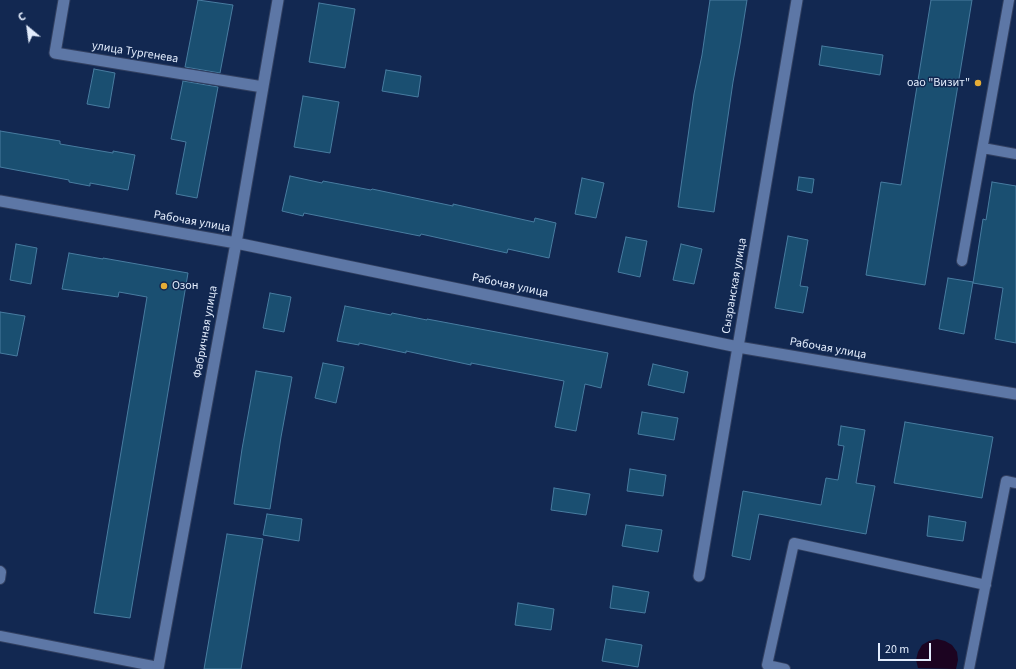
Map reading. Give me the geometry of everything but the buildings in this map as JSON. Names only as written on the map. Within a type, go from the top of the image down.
[{"type":"street","name":"улица Тургенева","points":[[64,0],[55,52],[262,87]]},
{"type":"street","name":"Фабричная улица","points":[[158,668],[236,243],[278,0]]},
{"type":"street","name":"Сызранская улица","points":[[699,576],[797,0]]},
{"type":"street","name":"Рабочая улица","points":[[0,201],[236,243],[738,346],[1016,394]]},
{"type":"lane","points":[[962,261],[1009,0]]},
{"type":"lane","points":[[983,148],[1016,154]]},
{"type":"lane","points":[[969,669],[1006,481],[1016,483]]},
{"type":"lane","points":[[785,669],[767,665],[794,543],[986,585]]},
{"type":"lane","points":[[0,571],[0,579]]},
{"type":"lane","points":[[0,636],[158,668]]},
{"type":"shaded area","points":[[937,639],[952,645],[957,652],[958,660],[956,669],[918,668],[916,660],[922,645]]},
{"type":"place","name":"оао \"Визит\"","points":[[978,83]]},
{"type":"place","name":"Озон","points":[[164,286]]}]
